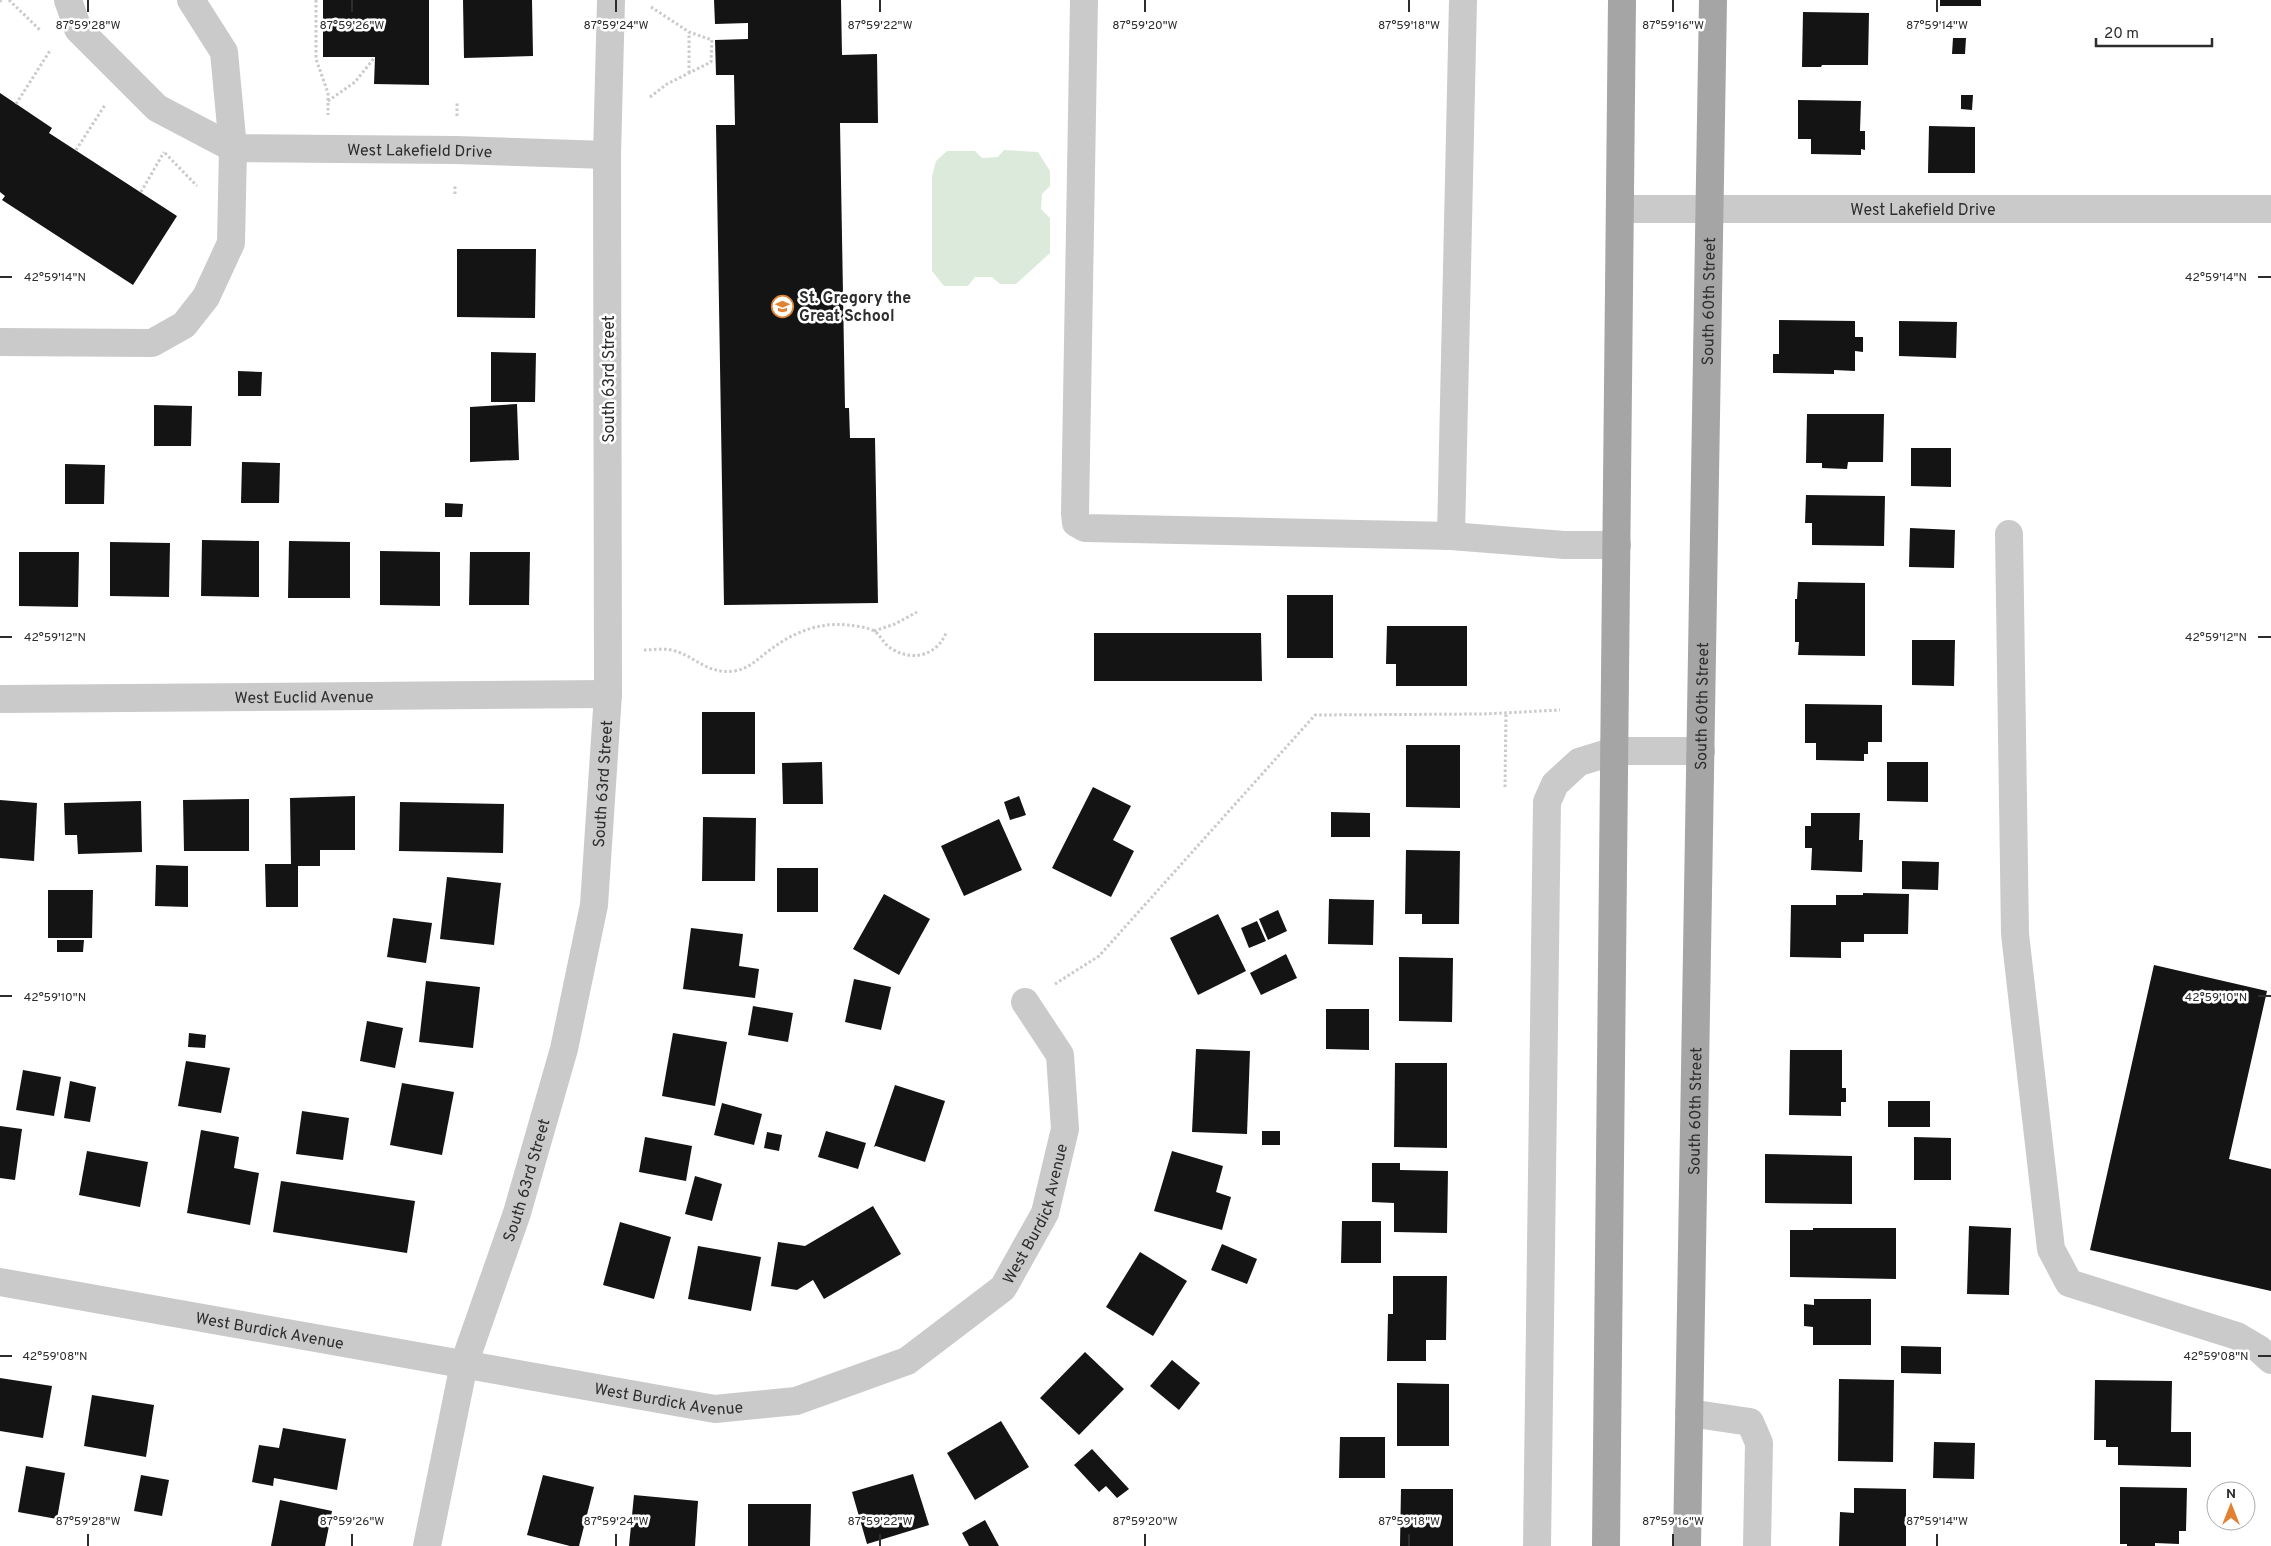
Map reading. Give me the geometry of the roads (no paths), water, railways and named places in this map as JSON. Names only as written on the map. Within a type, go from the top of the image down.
[{"type":"main road","points":[[1606,1546],[1622,0]]},
{"type":"main road","name":"South 60th Street","points":[[1687,1546],[1701,750],[1708,208],[1713,0]]},
{"type":"street","points":[[68,0],[78,29],[157,108],[233,148]]},
{"type":"street","points":[[0,342],[152,343],[184,324],[206,297],[231,243],[233,148],[224,52],[191,0]]},
{"type":"street","name":"South 63rd Street","points":[[427,1546],[464,1364],[517,1213],[564,1049],[594,905],[608,694],[607,155],[610,0]]},
{"type":"street","points":[[1084,0],[1076,523],[1084,528],[1452,536],[1564,545],[1617,545]]},
{"type":"street","points":[[1452,536],[1463,0]]},
{"type":"street","name":"West Lakefield Drive","points":[[233,148],[456,150],[607,155]]},
{"type":"street","name":"West Lakefield Drive","points":[[1621,209],[2271,209]]},
{"type":"street","points":[[2009,534],[2015,934],[2051,1249],[2069,1283],[2237,1336],[2259,1349],[2271,1360]]},
{"type":"street","name":"West Euclid Avenue","points":[[0,699],[608,694]]},
{"type":"street","points":[[1537,1546],[1547,802],[1555,784],[1579,762],[1614,751],[1701,750]]},
{"type":"street","name":"West Burdick Avenue","points":[[0,1282],[715,1409],[796,1401],[907,1361],[1003,1288],[1045,1213],[1065,1129],[1060,1055],[1025,1002]]},
{"type":"street","points":[[1689,1414],[1750,1422],[1759,1443],[1757,1546]]},
{"type":"place","name":"St. Gregory the Great School","points":[[783,306]]}]
